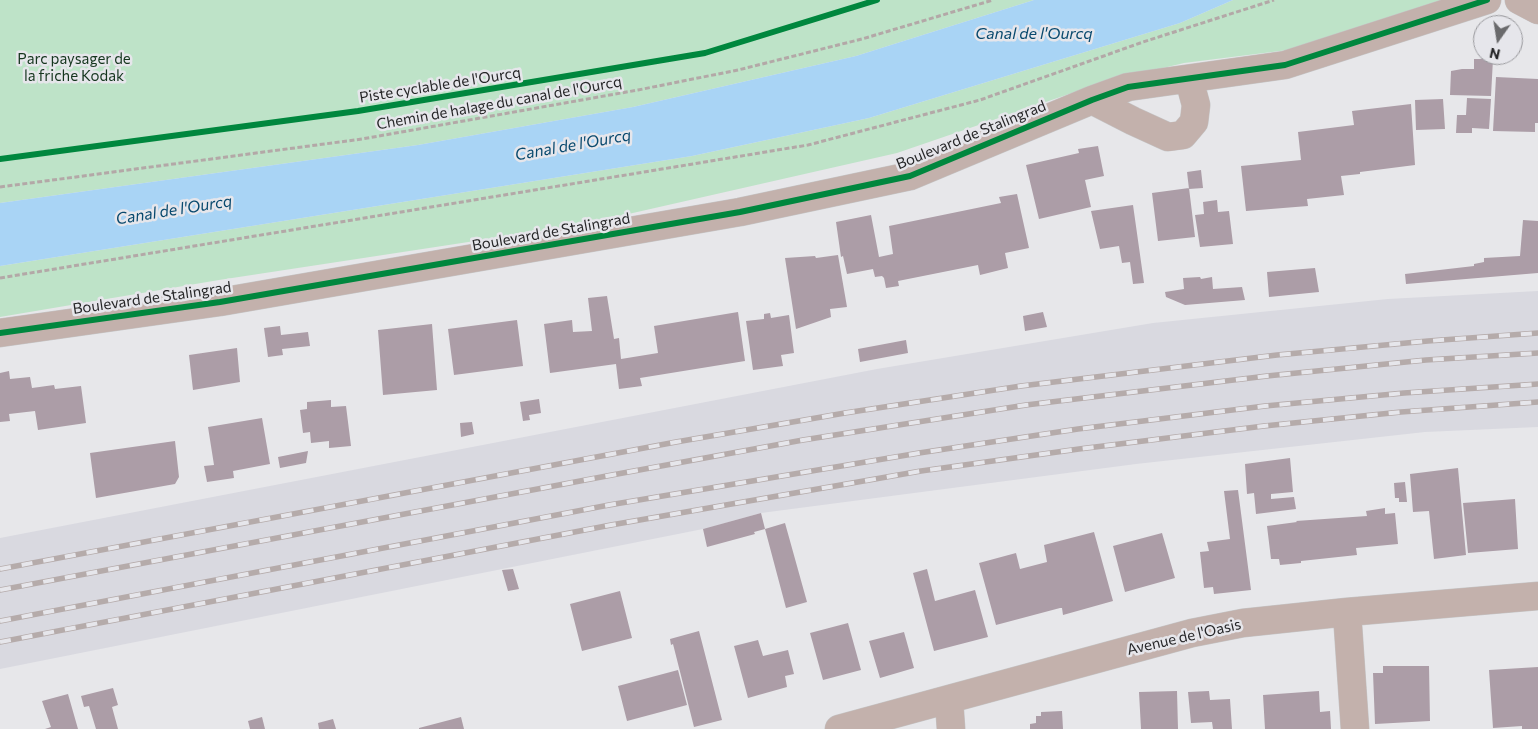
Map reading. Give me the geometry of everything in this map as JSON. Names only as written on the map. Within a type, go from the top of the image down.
[{"type":"street","name":"Boulevard de Stalingrad","points":[[0,333],[240,298],[740,212],[910,176],[1092,100],[1128,87],[1285,65],[1487,0]]},
{"type":"street","points":[[1519,0],[1538,10]]},
{"type":"street","points":[[1092,100],[1168,137],[1183,134],[1194,122],[1196,106],[1189,79]]},
{"type":"street","name":"Avenue de l'Oasis","points":[[839,729],[1192,633],[1243,623],[1538,596]]},
{"type":"street","points":[[1347,612],[1354,729]]},
{"type":"street","points":[[949,700],[950,729]]},
{"type":"path","points":[[0,278],[808,145],[980,100],[1143,42],[1274,0]]},
{"type":"shaded area","points":[[1538,291],[1538,427],[1425,432],[1136,464],[761,513],[708,528],[0,669],[0,538],[877,369],[1153,323],[1388,299]]},
{"type":"green space","name":"Parc paysager de la friche Kodak","points":[[0,0],[1034,0],[856,56],[633,107],[418,145],[0,203]]},
{"type":"green space","points":[[1233,0],[1455,0],[1296,49],[1184,63],[1117,79],[897,153],[580,225],[219,280],[0,317],[0,266],[692,156],[869,118],[1180,23]]},
{"type":"water","name":"Canal de l'Ourcq","points":[[1034,0],[1233,0],[1180,23],[869,118],[692,156],[0,266],[0,203],[418,145],[633,107],[856,56]]},
{"type":"building","points":[[1474,65],[1493,65],[1491,96],[1450,95],[1451,71],[1474,69]]},
{"type":"building","points":[[1496,77],[1538,79],[1538,123],[1535,123],[1535,132],[1493,131]]},
{"type":"building","points":[[1467,98],[1491,99],[1489,129],[1472,128],[1472,133],[1456,133],[1457,115],[1466,115]]},
{"type":"building","points":[[1443,99],[1445,129],[1416,130],[1415,100]]},
{"type":"building","points":[[1411,104],[1415,165],[1341,176],[1344,195],[1307,199],[1308,206],[1246,211],[1241,166],[1301,160],[1298,132],[1354,125],[1352,111]]},
{"type":"building","points":[[1098,146],[1104,176],[1085,180],[1091,207],[1039,219],[1026,165],[1079,153],[1078,149]]},
{"type":"building","points":[[1201,170],[1203,188],[1189,189],[1187,172]]},
{"type":"building","points":[[1189,188],[1195,237],[1158,241],[1152,193]]},
{"type":"building","points":[[1017,194],[1029,248],[1005,253],[1008,268],[980,275],[978,265],[898,281],[899,286],[886,288],[884,278],[882,276],[875,277],[873,269],[847,274],[843,256],[841,257],[836,222],[871,215],[879,257],[893,254],[889,226],[1001,203],[999,197]]},
{"type":"building","points":[[1217,200],[1218,212],[1229,211],[1233,244],[1200,247],[1195,215],[1204,214],[1203,202]]},
{"type":"building","points":[[1133,205],[1144,283],[1133,284],[1130,262],[1122,263],[1119,246],[1100,249],[1091,211]]},
{"type":"building","points":[[1523,220],[1538,221],[1538,273],[1406,284],[1405,274],[1474,266],[1474,264],[1484,262],[1484,258],[1520,256]]},
{"type":"building","points":[[838,255],[847,307],[830,309],[831,317],[796,329],[785,258],[815,256],[816,258]]},
{"type":"building","points":[[1315,268],[1319,292],[1269,297],[1267,272]]},
{"type":"building","points":[[1200,277],[1201,279],[1212,277],[1213,289],[1242,287],[1245,300],[1185,305],[1166,297],[1165,292],[1184,289],[1183,278]]},
{"type":"building","points":[[607,296],[614,339],[619,338],[621,359],[658,353],[654,326],[738,312],[745,361],[640,378],[642,386],[619,389],[616,364],[550,373],[544,324],[572,320],[573,332],[592,331],[588,298]]},
{"type":"building","points":[[1043,312],[1047,327],[1025,331],[1023,316]]},
{"type":"building","points":[[770,313],[771,318],[789,315],[794,353],[781,355],[783,366],[753,370],[746,321],[764,319],[764,314]]},
{"type":"building","points":[[517,320],[523,366],[454,375],[448,329]]},
{"type":"building","points":[[432,324],[437,390],[383,395],[378,330]]},
{"type":"building","points":[[280,326],[281,335],[308,332],[310,346],[282,349],[283,355],[268,357],[264,328]]},
{"type":"building","points":[[906,340],[908,353],[860,362],[858,349]]},
{"type":"building","points":[[237,348],[240,382],[193,390],[189,355]]},
{"type":"building","points":[[9,371],[10,379],[30,377],[32,388],[54,385],[55,389],[81,386],[86,423],[38,430],[35,411],[9,414],[10,421],[0,422],[0,373]]},
{"type":"building","points":[[539,399],[541,413],[529,415],[530,420],[523,421],[520,402]]},
{"type":"building","points":[[331,400],[331,407],[346,406],[351,446],[329,448],[329,441],[311,443],[310,432],[303,433],[300,410],[307,409],[307,402]]},
{"type":"building","points":[[262,418],[270,464],[233,471],[234,478],[207,482],[204,466],[214,465],[208,427]]},
{"type":"building","points":[[472,422],[474,434],[461,437],[460,423]]},
{"type":"building","points":[[175,441],[179,477],[175,484],[96,498],[90,453]]},
{"type":"building","points":[[308,451],[306,463],[280,468],[278,457]]},
{"type":"building","points":[[1290,458],[1293,492],[1271,494],[1271,499],[1294,497],[1296,509],[1256,514],[1254,493],[1247,494],[1245,464]]},
{"type":"building","points":[[1458,468],[1466,555],[1434,559],[1429,511],[1413,512],[1410,474]]},
{"type":"building","points":[[1405,482],[1407,502],[1399,502],[1399,498],[1395,498],[1394,483]]},
{"type":"building","points":[[1238,490],[1251,590],[1214,594],[1213,587],[1204,588],[1200,552],[1209,551],[1207,542],[1230,539],[1224,491]]},
{"type":"building","points":[[1515,499],[1518,549],[1468,553],[1463,503]]},
{"type":"building","points":[[1385,508],[1385,514],[1395,513],[1398,544],[1356,548],[1357,555],[1301,561],[1301,563],[1280,565],[1279,559],[1271,559],[1267,526],[1296,521],[1367,516],[1366,511]]},
{"type":"building","points":[[761,513],[765,529],[754,532],[755,534],[707,547],[703,529]]},
{"type":"building","points":[[785,523],[807,602],[786,608],[765,529]]},
{"type":"building","points":[[1094,532],[1113,601],[1063,615],[1062,608],[1060,608],[996,625],[979,563],[1016,553],[1020,569],[1047,562],[1044,545]]},
{"type":"building","points":[[1162,533],[1175,578],[1125,592],[1113,546]]},
{"type":"building","points":[[513,569],[519,589],[508,591],[502,570]]},
{"type":"building","points":[[927,569],[935,601],[975,590],[988,637],[934,651],[913,573]]},
{"type":"building","points":[[620,591],[632,638],[582,651],[570,604]]},
{"type":"building","points":[[848,623],[861,670],[823,680],[810,633]]},
{"type":"building","points":[[699,631],[722,720],[694,727],[673,644],[671,645],[670,639]]},
{"type":"building","points":[[904,632],[914,668],[880,678],[869,641]]},
{"type":"building","points":[[758,640],[763,656],[788,650],[794,674],[785,676],[787,687],[748,698],[734,646]]},
{"type":"building","points":[[1383,666],[1429,666],[1430,721],[1375,724],[1373,673],[1383,673]]},
{"type":"building","points":[[1538,667],[1538,729],[1522,729],[1522,726],[1493,728],[1489,670]]},
{"type":"building","points":[[678,670],[687,705],[627,721],[618,686]]},
{"type":"building","points":[[113,688],[118,705],[112,707],[118,729],[96,729],[89,706],[84,707],[81,696]]},
{"type":"building","points":[[1177,691],[1178,729],[1141,729],[1139,692]]},
{"type":"building","points":[[1209,691],[1210,700],[1230,699],[1232,729],[1213,729],[1212,722],[1191,723],[1188,692]]},
{"type":"building","points":[[1319,691],[1320,712],[1330,711],[1331,729],[1265,729],[1263,695]]},
{"type":"building","points":[[68,694],[78,729],[45,729],[51,727],[42,701]]},
{"type":"building","points":[[1062,711],[1063,729],[1030,729],[1030,724],[1036,723],[1036,716],[1041,716],[1041,712]]},
{"type":"building","points":[[262,717],[265,729],[250,729],[248,721]]},
{"type":"building","points":[[461,717],[464,729],[419,729],[419,728]]},
{"type":"building","points":[[333,719],[336,729],[319,729],[318,723]]},
{"type":"railway","points":[[0,569],[676,442],[845,413],[1021,386],[1277,355],[1538,333]]},
{"type":"railway","points":[[0,590],[803,440],[1026,405],[1267,376],[1426,360],[1538,353]]},
{"type":"railway","points":[[0,621],[609,505],[919,453],[1078,429],[1265,406],[1404,393],[1538,384]]},
{"type":"railway","points":[[0,642],[611,525],[921,471],[1264,426],[1401,412],[1538,402]]},
{"type":"cycle path","name":"Piste cyclable de l'Ourcq","points":[[0,159],[358,111],[705,53],[877,0]]},
{"type":"cycle path","points":[[0,333],[220,302],[740,212],[910,176],[1092,100],[1128,87],[1285,65],[1487,0]]}]
